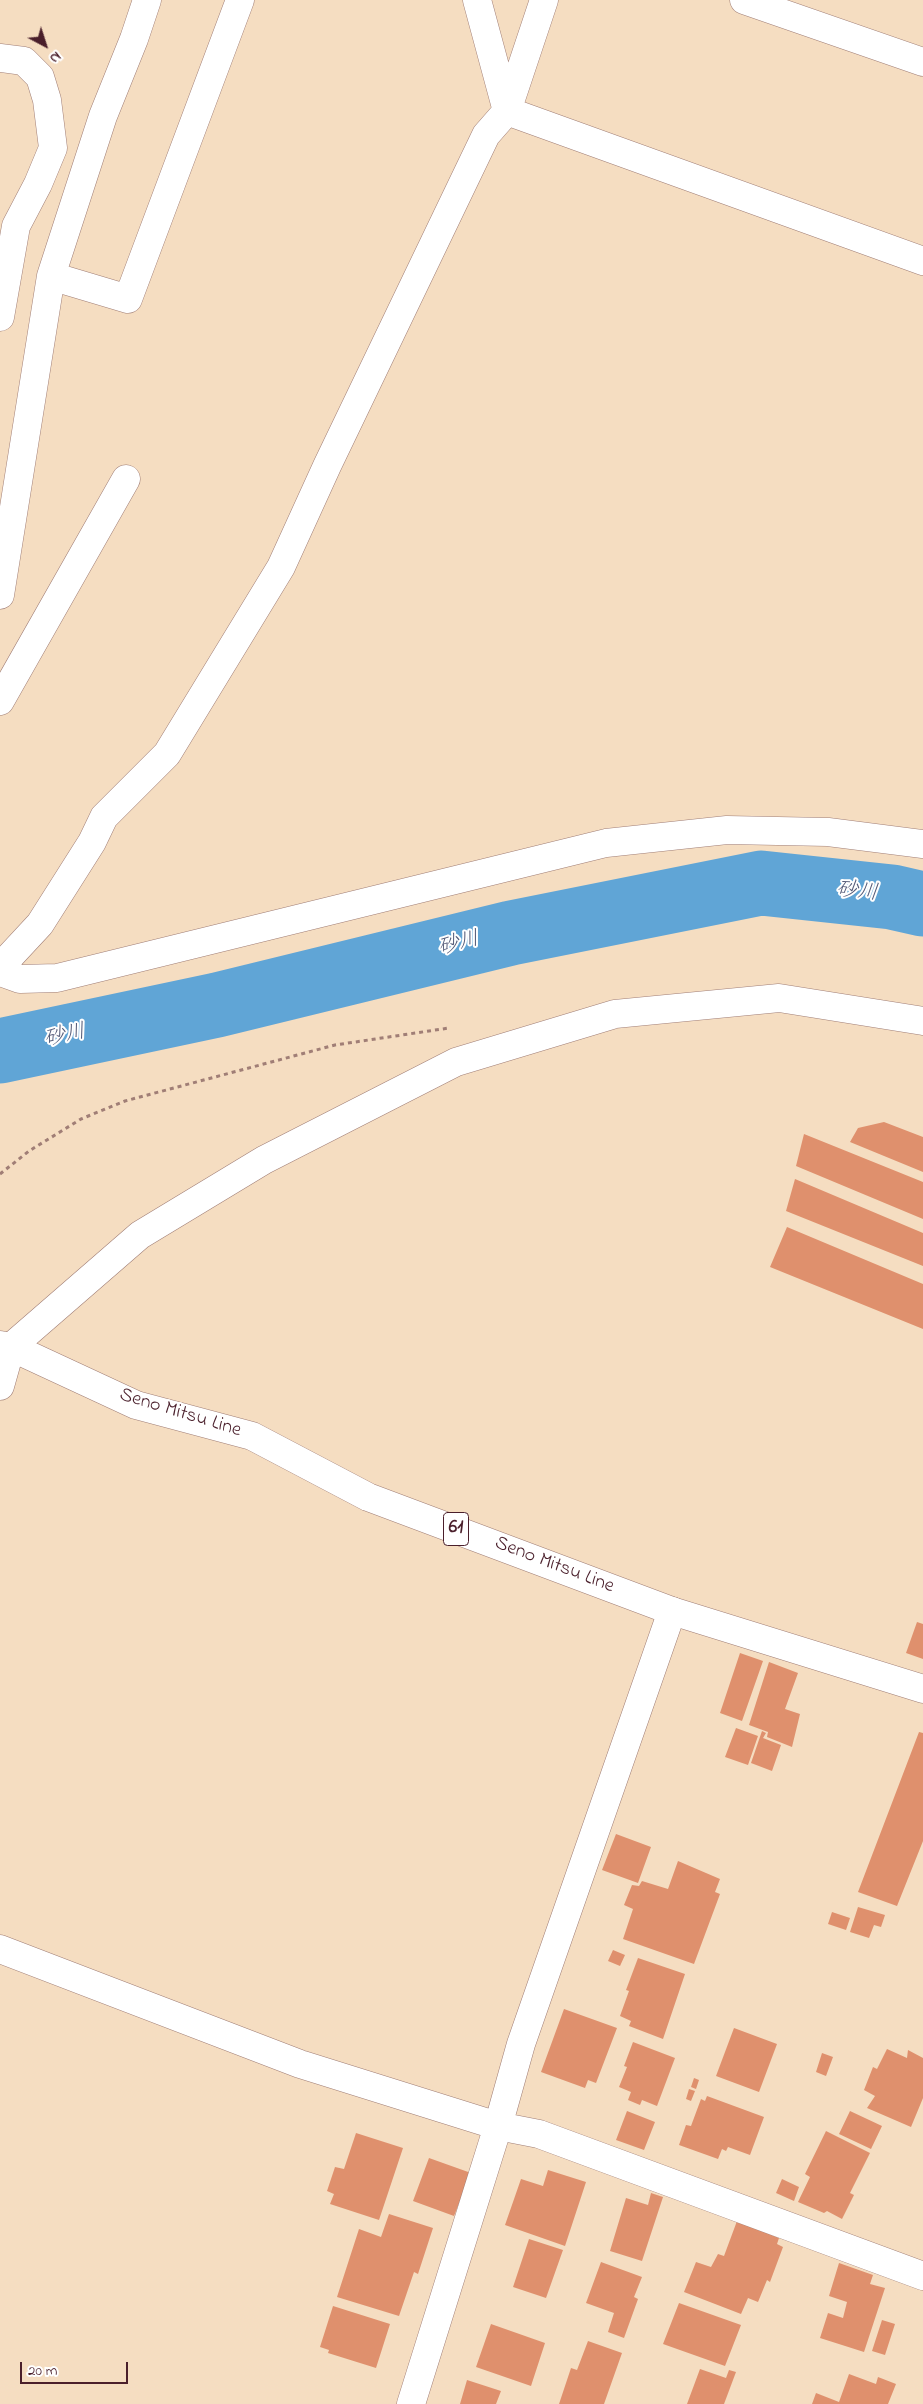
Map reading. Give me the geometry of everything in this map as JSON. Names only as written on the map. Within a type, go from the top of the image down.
[{"type":"street","points":[[0,595],[52,276],[103,116],[147,0]]},
{"type":"street","points":[[52,276],[128,299],[240,0]]},
{"type":"street","points":[[477,0],[507,111]]},
{"type":"street","points":[[0,967],[40,924],[92,842],[104,817],[166,754],[281,567],[327,466],[486,135],[507,111],[544,0]]},
{"type":"street","points":[[744,0],[923,62]]},
{"type":"street","points":[[0,317],[16,226],[38,184],[53,148],[47,100],[40,77],[12,59]]},
{"type":"street","points":[[507,111],[923,261]]},
{"type":"street","points":[[0,701],[126,479]]},
{"type":"street","points":[[0,972],[20,979],[57,978],[606,843],[727,830],[828,832],[923,844]]},
{"type":"street","points":[[0,1386],[6,1346],[140,1235],[264,1160],[456,1062],[615,1014],[779,998],[923,1020]]},
{"type":"street","name":"Seno Mitsu Line","points":[[6,1346],[136,1405],[252,1436],[368,1497],[672,1611],[923,1689]]},
{"type":"street","points":[[411,2404],[498,2126],[521,2044],[672,1611]]},
{"type":"street","points":[[0,1949],[300,2064],[498,2126],[539,2134],[923,2276]]},
{"type":"path","points":[[0,1174],[29,1151],[81,1119],[125,1101],[335,1045],[456,1026]]},
{"type":"building","points":[[884,1122],[923,1137],[923,1172],[850,1142],[858,1128]]},
{"type":"building","points":[[804,1134],[923,1182],[923,1219],[796,1166]]},
{"type":"building","points":[[795,1179],[923,1233],[923,1266],[786,1211]]},
{"type":"building","points":[[787,1227],[923,1284],[923,1329],[770,1267]]},
{"type":"building","points":[[917,1622],[923,1624],[923,1659],[906,1653]]},
{"type":"building","points":[[740,1653],[763,1661],[742,1721],[720,1713]]},
{"type":"building","points":[[769,1662],[798,1673],[785,1709],[800,1714],[792,1747],[767,1737],[768,1732],[749,1725]]},
{"type":"building","points":[[736,1728],[758,1736],[748,1765],[725,1757]]},
{"type":"building","points":[[762,1731],[766,1733],[763,1738],[781,1745],[772,1771],[751,1763]]},
{"type":"building","points":[[919,1732],[923,1733],[923,1841],[897,1906],[858,1892]]},
{"type":"building","points":[[616,1834],[651,1847],[638,1883],[602,1870]]},
{"type":"building","points":[[678,1861],[720,1879],[715,1892],[720,1894],[694,1964],[623,1939],[633,1909],[624,1905],[632,1885],[639,1886],[642,1881],[668,1889]]},
{"type":"building","points":[[858,1907],[885,1915],[881,1927],[874,1925],[869,1938],[850,1932]]},
{"type":"building","points":[[832,1912],[850,1918],[846,1930],[828,1924]]},
{"type":"building","points":[[613,1950],[625,1955],[620,1966],[608,1961]]},
{"type":"building","points":[[638,1958],[685,1974],[663,2039],[629,2026],[631,2021],[620,2016],[629,1991],[626,1990]]},
{"type":"building","points":[[564,2009],[617,2028],[596,2083],[588,2080],[585,2088],[541,2072]]},
{"type":"building","points":[[734,2028],[777,2044],[759,2092],[716,2076]]},
{"type":"building","points":[[633,2042],[675,2058],[657,2106],[642,2100],[640,2105],[628,2100],[631,2092],[619,2087],[627,2067],[624,2066]]},
{"type":"building","points":[[887,2049],[907,2058],[908,2050],[923,2058],[923,2098],[911,2127],[867,2108],[875,2096],[864,2090],[873,2067],[877,2069]]},
{"type":"building","points":[[822,2053],[833,2057],[826,2076],[816,2072]]},
{"type":"building","points":[[694,2078],[699,2080],[696,2089],[691,2087]]},
{"type":"building","points":[[689,2089],[695,2091],[691,2101],[686,2099]]},
{"type":"building","points":[[707,2096],[764,2117],[750,2155],[728,2147],[726,2151],[722,2149],[718,2159],[679,2145],[686,2125],[691,2126],[701,2099],[705,2101]]},
{"type":"building","points":[[627,2111],[655,2122],[644,2150],[616,2140]]},
{"type":"building","points":[[850,2111],[882,2126],[871,2149],[839,2134]]},
{"type":"building","points":[[826,2131],[870,2153],[850,2193],[854,2195],[842,2219],[827,2211],[824,2213],[798,2202],[810,2177],[805,2174]]},
{"type":"building","points":[[356,2133],[403,2148],[379,2220],[330,2204],[334,2194],[327,2191],[335,2167],[344,2169]]},
{"type":"building","points":[[429,2158],[471,2173],[454,2216],[413,2201]]},
{"type":"building","points":[[548,2170],[586,2182],[565,2246],[505,2225],[521,2179],[543,2186]]},
{"type":"building","points":[[782,2179],[799,2187],[794,2201],[776,2193]]},
{"type":"building","points":[[651,2193],[663,2197],[642,2261],[610,2251],[626,2198],[648,2205]]},
{"type":"building","points":[[389,2214],[433,2228],[418,2274],[414,2272],[399,2316],[337,2297],[359,2229],[381,2237]]},
{"type":"building","points":[[737,2221],[779,2238],[777,2244],[783,2247],[770,2282],[767,2280],[758,2302],[748,2298],[741,2314],[684,2292],[696,2262],[711,2267],[718,2254],[724,2256]]},
{"type":"building","points":[[529,2239],[563,2250],[546,2298],[513,2287]]},
{"type":"building","points":[[601,2262],[642,2277],[634,2297],[638,2299],[624,2338],[608,2332],[614,2313],[586,2303]]},
{"type":"building","points":[[839,2263],[873,2275],[870,2284],[885,2288],[864,2352],[820,2338],[828,2313],[843,2318],[847,2302],[829,2296]]},
{"type":"building","points":[[679,2303],[741,2325],[725,2366],[663,2344]]},
{"type":"building","points":[[333,2306],[390,2324],[376,2368],[328,2353],[329,2350],[320,2347]]},
{"type":"building","points":[[882,2320],[895,2324],[885,2355],[872,2351]]},
{"type":"building","points":[[491,2324],[545,2343],[531,2386],[476,2367]]},
{"type":"building","points":[[588,2341],[622,2353],[604,2404],[559,2404],[571,2368],[577,2370]]},
{"type":"building","points":[[700,2369],[726,2378],[729,2370],[736,2372],[724,2404],[687,2404]]},
{"type":"building","points":[[849,2374],[876,2384],[878,2377],[896,2384],[888,2404],[812,2404],[816,2393],[839,2402]]},
{"type":"building","points":[[467,2380],[501,2391],[496,2404],[460,2404]]},
{"type":"waterway","name":"砂川","points":[[0,1051],[217,1005],[511,933],[761,883],[892,897],[923,904]]}]
